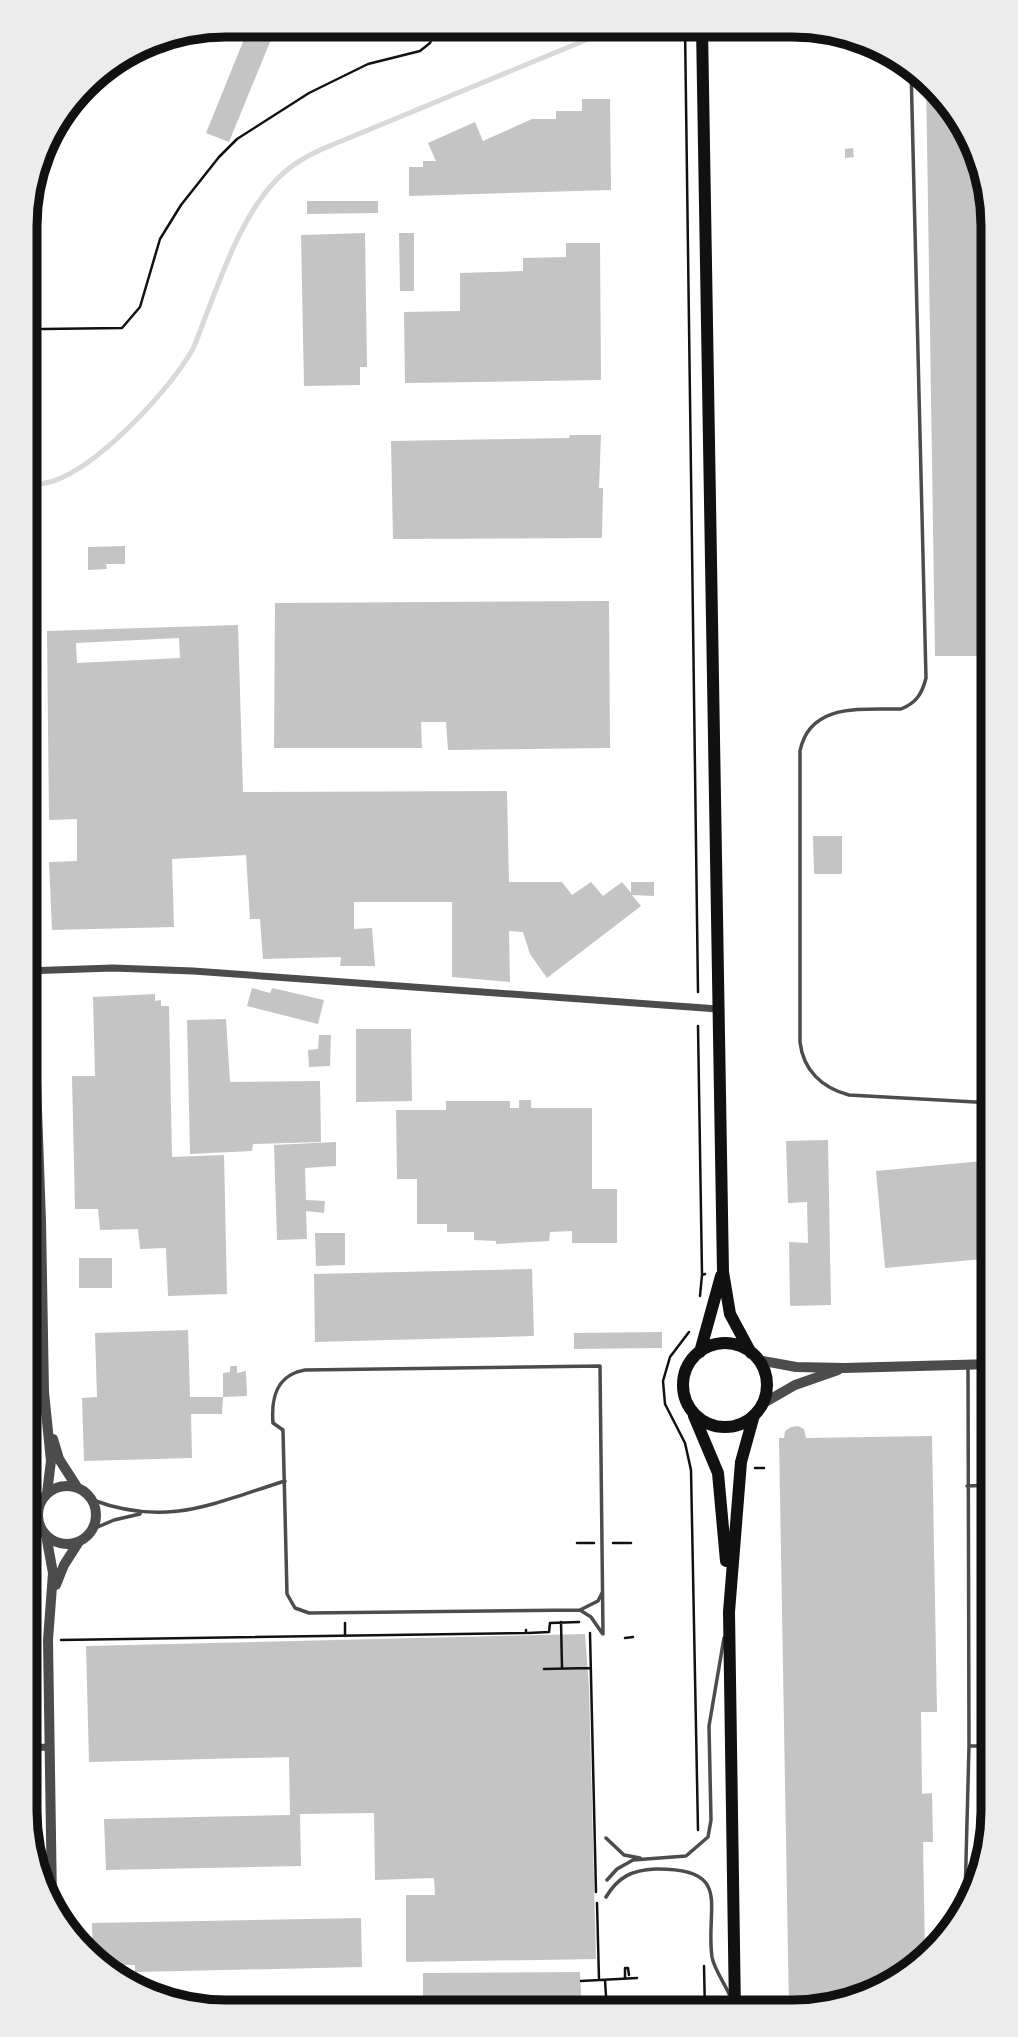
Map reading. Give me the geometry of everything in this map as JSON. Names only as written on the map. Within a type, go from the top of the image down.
[{"type":"main road","points":[[693,1413],[703,1422],[716,1427],[743,1423],[754,1415],[762,1404],[766,1381],[730,1314],[723,1272],[702,37]]},
{"type":"main road","points":[[700,1352],[723,1272]]},
{"type":"main road","points":[[735,2000],[729,1597],[718,1473],[686,1401],[683,1388],[684,1374],[690,1362],[712,1345],[726,1343],[739,1346],[754,1356]]},
{"type":"main road","points":[[729,1597],[741,1462],[754,1415]]},
{"type":"street","points":[[37,971],[113,968],[193,971],[718,1009]]},
{"type":"street","points":[[37,1138],[44,1392],[51,1478],[40,1505],[38,1521],[46,1535],[51,1555],[53,1592],[48,1640],[52,1884]]},
{"type":"street","points":[[754,1356],[796,1367],[981,1364]]},
{"type":"street","points":[[762,1404],[795,1385],[844,1368]]},
{"type":"street","points":[[48,1425],[59,1458],[78,1487],[93,1500],[97,1520],[64,1565],[53,1592]]},
{"type":"street","points":[[47,1493],[61,1486],[78,1487]]},
{"type":"street","points":[[46,1535],[61,1544],[78,1543]]},
{"type":"street","points":[[37,1748],[50,1747]]},
{"type":"lane","points":[[911,80],[926,678],[917,699],[909,705],[901,709],[841,711],[827,715],[816,720],[802,741],[800,1042],[805,1063],[811,1073],[838,1093],[981,1102]]},
{"type":"lane","points":[[965,1886],[969,1746],[968,1364]]},
{"type":"lane","points":[[580,1610],[591,1617],[603,1634],[603,1593],[600,1366],[305,1370],[295,1372],[276,1389],[272,1406],[273,1423],[283,1430],[287,1594],[295,1608],[309,1613],[580,1610],[590,1607],[603,1593]]},
{"type":"lane","points":[[93,1529],[142,1513],[178,1512],[285,1481]]},
{"type":"lane","points":[[967,1486],[981,1485]]},
{"type":"lane","points":[[93,1500],[142,1513]]},
{"type":"lane","points":[[606,1838],[624,1854],[642,1858],[686,1856],[702,1844],[711,1830],[709,1726],[729,1612]]},
{"type":"lane","points":[[969,1746],[981,1746]]},
{"type":"lane","points":[[607,1880],[617,1869],[642,1858]]},
{"type":"lane","points":[[606,1896],[618,1880],[635,1871],[674,1869],[698,1877],[706,1883],[712,1901],[712,1958],[731,2000]]},
{"type":"path","points":[[37,329],[122,328],[140,307],[160,239],[181,205],[237,139],[309,93],[368,64],[420,51],[433,37]]},
{"type":"path","points":[[685,37],[698,992]]},
{"type":"path","points":[[698,1026],[702,1275],[699,1297]]},
{"type":"path","points":[[702,1275],[723,1272]]},
{"type":"path","points":[[694,1325],[670,1356],[663,1381],[666,1404],[685,1443],[692,1476],[698,1825]]},
{"type":"path","points":[[692,1476],[701,1474]]},
{"type":"path","points":[[577,1543],[594,1543]]},
{"type":"path","points":[[611,1543],[631,1543]]},
{"type":"path","points":[[344,1620],[345,1636]]},
{"type":"path","points":[[561,1622],[562,1669]]},
{"type":"path","points":[[58,1640],[549,1632],[550,1623],[585,1625],[590,1638],[598,1980]]},
{"type":"path","points":[[625,1637],[633,1637]]},
{"type":"path","points":[[544,1669],[591,1668]]},
{"type":"path","points":[[581,1981],[637,1978]]},
{"type":"path","points":[[606,1979],[607,2000]]},
{"type":"building","points":[[245,37],[272,37],[229,142],[206,133]]},
{"type":"building","points":[[926,93],[962,142],[978,189],[981,226],[981,656],[935,656]]},
{"type":"building","points":[[582,99],[610,99],[611,190],[409,196],[409,167],[423,167],[423,161],[436,161],[428,143],[475,122],[483,141],[532,119],[556,119],[556,111],[582,111]]},
{"type":"building","points":[[853,148],[854,157],[845,158],[845,149]]},
{"type":"building","points":[[307,201],[378,201],[378,213],[307,214]]},
{"type":"building","points":[[365,233],[367,367],[360,367],[360,385],[304,386],[301,235]]},
{"type":"building","points":[[399,233],[414,233],[414,291],[400,291]]},
{"type":"building","points":[[566,243],[600,243],[601,380],[405,383],[404,312],[460,311],[460,273],[523,271],[523,258],[566,257]]},
{"type":"building","points":[[570,435],[601,435],[599,488],[603,488],[602,538],[393,539],[391,441],[569,438]]},
{"type":"building","points":[[125,546],[125,564],[106,564],[107,569],[88,570],[88,547]]},
{"type":"building","points":[[609,601],[610,748],[448,750],[446,722],[421,722],[422,748],[274,748],[275,603]]},
{"type":"building","points":[[238,625],[243,792],[507,791],[509,882],[562,882],[572,895],[591,882],[603,896],[622,882],[631,893],[631,882],[654,882],[654,896],[632,895],[641,906],[547,978],[530,954],[523,932],[509,931],[510,982],[452,977],[452,902],[354,902],[354,929],[372,928],[375,966],[340,966],[341,957],[263,959],[260,919],[250,919],[246,855],[172,859],[174,927],[52,930],[49,862],[77,861],[77,819],[49,820],[47,631]],"holes":[[[179,638],[180,658],[77,663],[76,643]]]},
{"type":"building","points":[[813,836],[842,836],[842,874],[814,874]]},
{"type":"building","points":[[252,988],[270,993],[272,988],[324,1000],[318,1024],[247,1006]]},
{"type":"building","points":[[155,994],[155,1001],[161,1000],[161,1006],[169,1006],[172,1157],[224,1155],[227,1294],[168,1296],[166,1248],[140,1249],[138,1229],[100,1230],[98,1209],[75,1209],[72,1076],[95,1076],[93,997]]},
{"type":"building","points":[[226,1019],[230,1082],[320,1081],[321,1142],[253,1144],[252,1151],[190,1154],[187,1020]]},
{"type":"building","points":[[356,1029],[411,1029],[412,1101],[356,1102]]},
{"type":"building","points":[[319,1035],[331,1035],[330,1066],[309,1067],[308,1050],[318,1049]]},
{"type":"building","points":[[519,1100],[531,1100],[531,1108],[592,1108],[592,1189],[617,1189],[617,1243],[572,1243],[572,1231],[550,1232],[549,1241],[496,1244],[496,1241],[474,1240],[474,1232],[447,1232],[447,1224],[417,1224],[417,1179],[397,1179],[396,1110],[446,1110],[446,1101],[510,1101],[510,1108],[519,1108]]},
{"type":"building","points":[[828,1140],[831,1305],[790,1306],[789,1242],[808,1243],[807,1202],[788,1203],[786,1141]]},
{"type":"building","points":[[336,1142],[336,1166],[305,1168],[306,1200],[325,1201],[324,1213],[306,1211],[307,1239],[277,1240],[274,1145]]},
{"type":"building","points":[[981,1161],[981,1259],[885,1268],[876,1171]]},
{"type":"building","points":[[315,1233],[345,1233],[345,1265],[316,1266]]},
{"type":"building","points":[[79,1258],[112,1258],[112,1288],[79,1288]]},
{"type":"building","points":[[532,1269],[534,1336],[315,1342],[314,1274]]},
{"type":"building","points":[[188,1330],[190,1397],[223,1397],[222,1414],[191,1414],[192,1458],[84,1461],[82,1398],[97,1397],[95,1333]]},
{"type":"building","points":[[662,1332],[662,1348],[574,1349],[574,1333]]},
{"type":"building","points":[[230,1366],[237,1366],[237,1373],[246,1371],[247,1396],[223,1397],[223,1373],[230,1372]]},
{"type":"building","points":[[791,1427],[804,1429],[806,1438],[932,1436],[937,1712],[921,1712],[922,1794],[932,1793],[933,1842],[923,1842],[925,1946],[876,1981],[829,1997],[789,2000],[779,1438],[784,1438],[785,1431]]},
{"type":"building","points":[[585,1634],[589,1687],[596,1959],[406,1962],[406,1895],[435,1895],[434,1878],[375,1880],[374,1813],[300,1814],[301,1866],[106,1870],[104,1819],[290,1815],[289,1757],[89,1762],[86,1646]]},
{"type":"building","points":[[361,1918],[362,1967],[135,1972],[135,1965],[121,1965],[121,1968],[93,1945],[92,1923]]},
{"type":"building","points":[[580,1972],[581,2000],[423,2000],[423,1973]]},
{"type":"waterway","points":[[37,484],[61,478],[97,455],[134,422],[168,384],[193,349],[220,278],[243,229],[270,186],[287,170],[307,156],[329,146],[593,37]]}]
